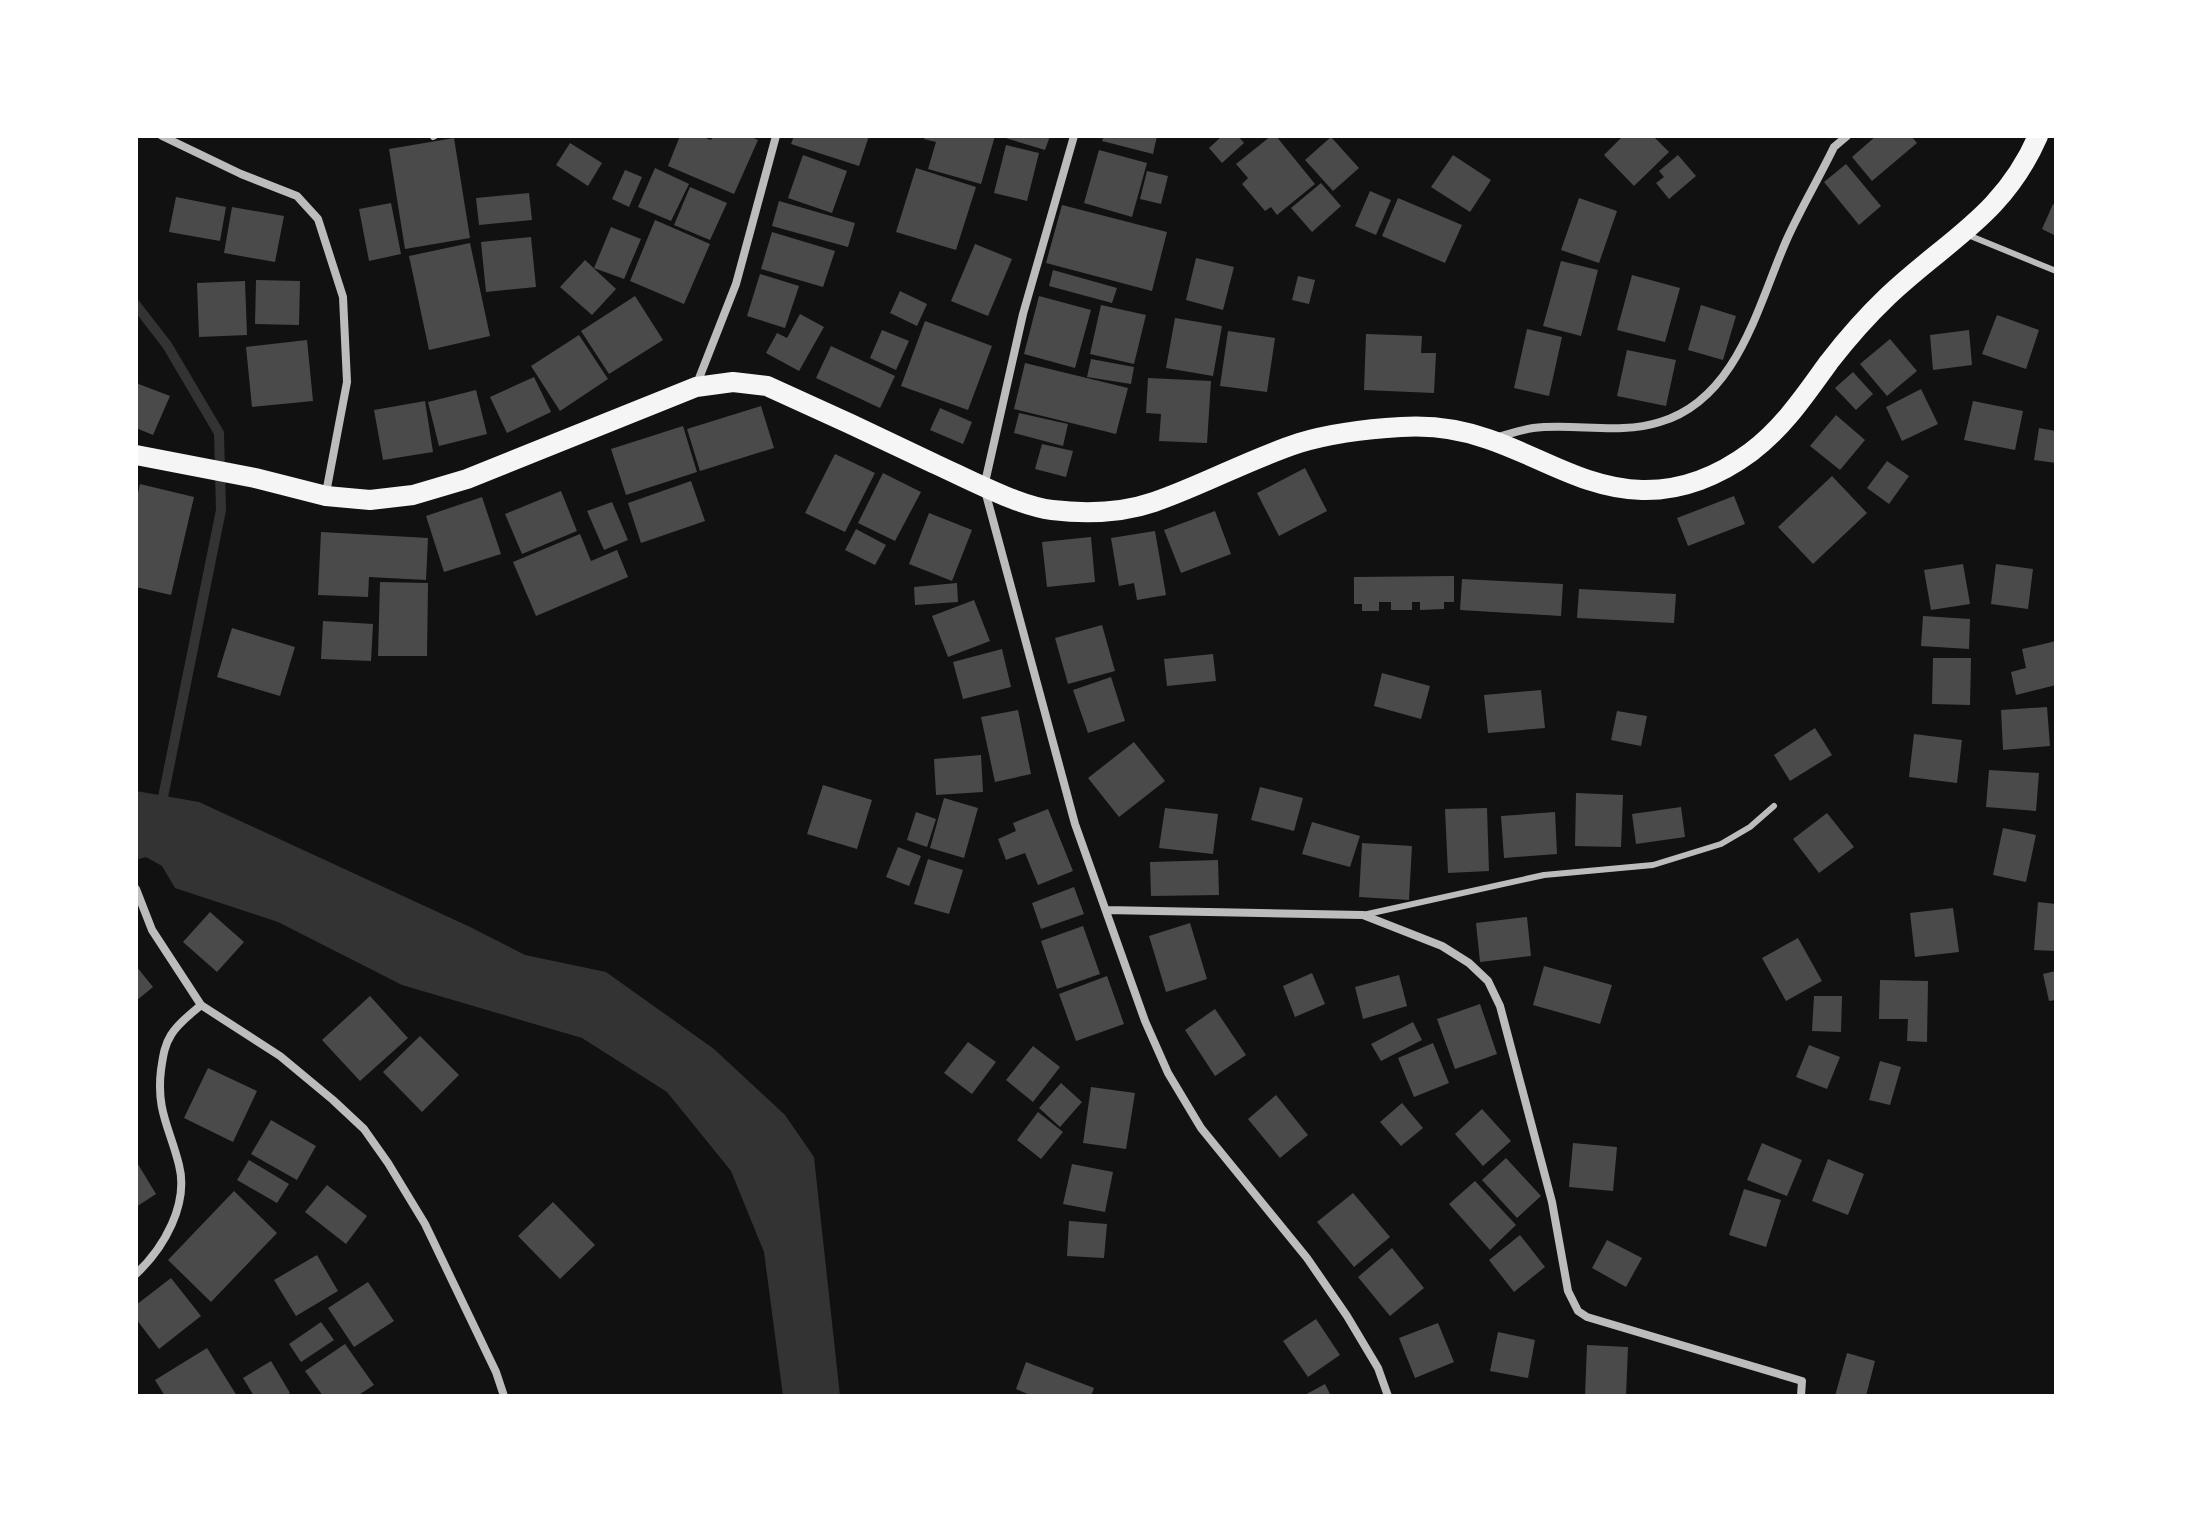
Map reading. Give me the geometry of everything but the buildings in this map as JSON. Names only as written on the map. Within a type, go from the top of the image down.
[{"type":"main road","points":[[136,455],[255,478],[326,496],[370,500],[413,495],[467,479],[696,387],[733,382],[767,386],[984,487],[1048,509],[1086,512],[1123,510],[1153,502],[1299,443],[1349,431],[1442,427],[1489,439],[1567,473],[1638,491],[1673,490],[1716,474],[1751,452],[1786,422],[1832,358],[1888,296],[1965,233],[2004,194],[2028,159],[2038,136]]},
{"type":"street","points":[[162,136],[241,174],[297,196],[318,219],[343,297],[347,382],[326,496]]},
{"type":"street","points":[[696,387],[736,284],[776,136]]},
{"type":"street","points":[[1074,136],[1023,314],[984,487],[1075,824],[1145,1021],[1168,1073],[1201,1128],[1307,1258],[1331,1293],[1378,1368],[1388,1396]]},
{"type":"street","points":[[1489,439],[1533,428],[1643,427],[1684,413],[1702,400],[1739,353],[1788,237],[1834,147],[1847,136]]},
{"type":"street","points":[[136,889],[152,930],[201,1005],[280,1056],[364,1129],[425,1224],[496,1372],[504,1396]]},
{"type":"street","points":[[1106,910],[1363,915],[1442,946],[1469,963],[1488,981],[1500,1006],[1552,1202],[1568,1291],[1578,1311],[1587,1317],[1802,1381],[1801,1396]]},
{"type":"street","points":[[136,1274],[146,1265],[175,1218],[181,1193],[179,1167],[163,1120],[159,1090],[164,1049],[172,1032],[201,1005]]},
{"type":"lane","points":[[1965,233],[2056,271]]},
{"type":"lane","points":[[1363,915],[1544,875],[1653,865],[1721,844],[1750,827],[1774,806]]},
{"type":"shaded area","points":[[136,791],[199,802],[525,955],[606,972],[714,1049],[785,1115],[814,1157],[840,1396],[783,1396],[764,1252],[731,1171],[667,1092],[582,1038],[402,985],[278,922],[175,888],[162,866],[146,857],[136,860]]},
{"type":"waterway","points":[[136,305],[167,345],[219,433],[221,510],[161,807]]}]
